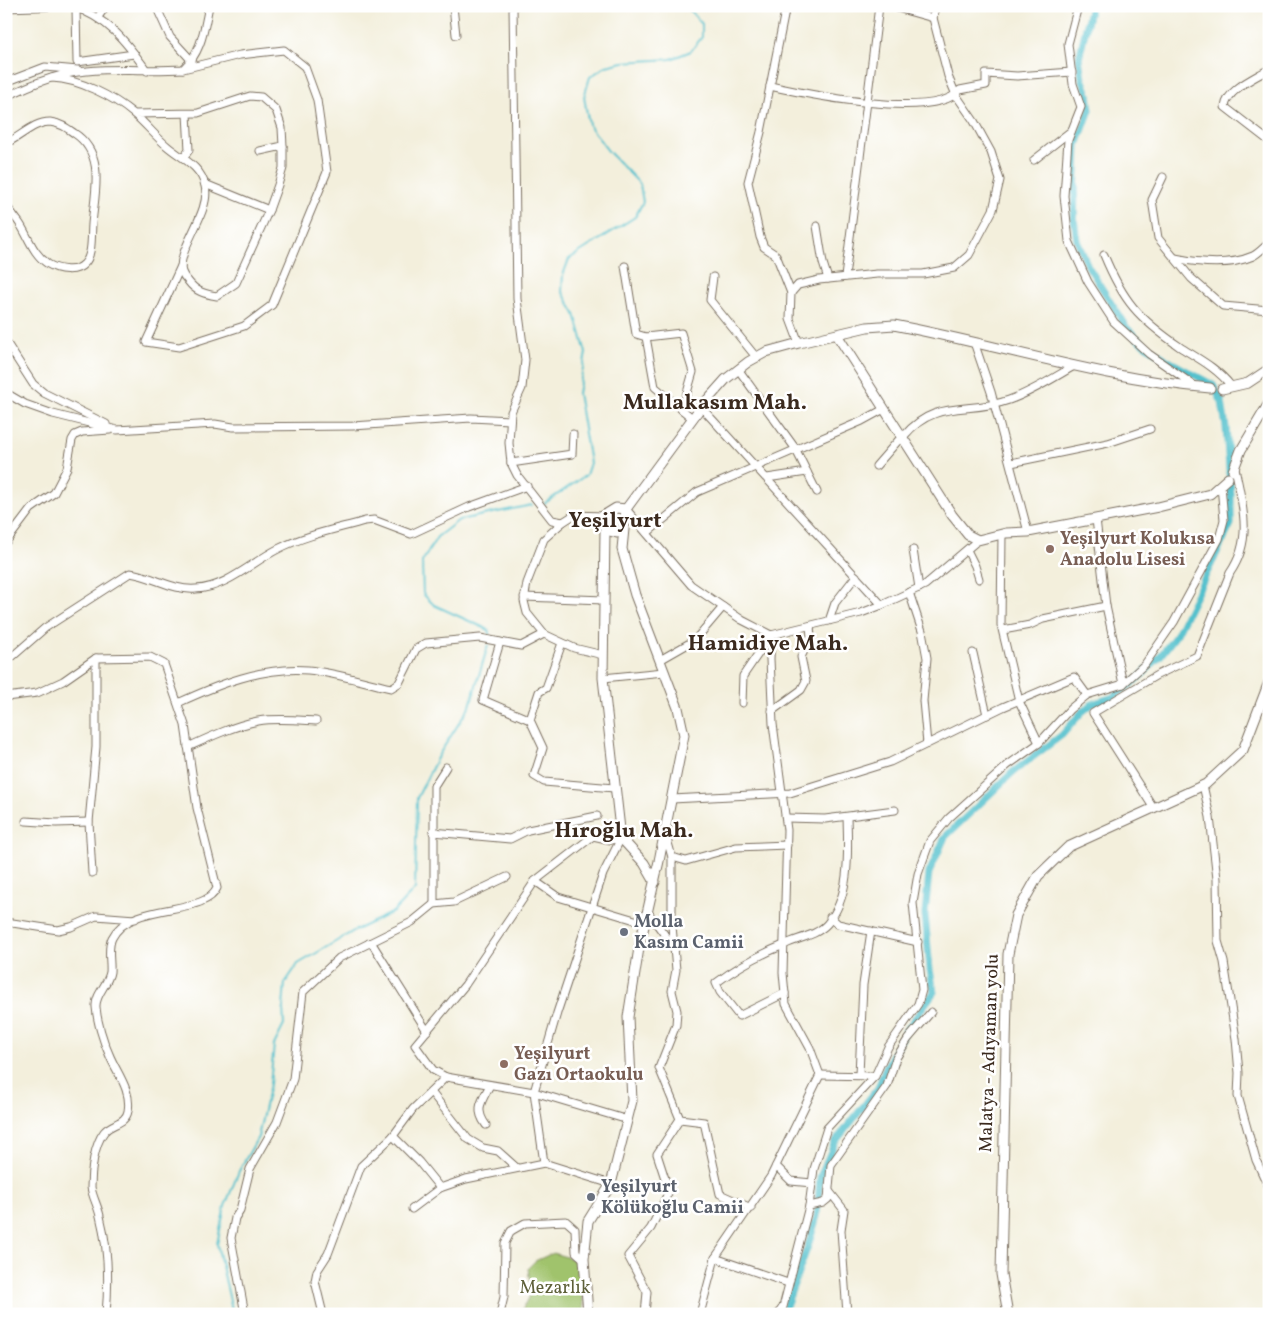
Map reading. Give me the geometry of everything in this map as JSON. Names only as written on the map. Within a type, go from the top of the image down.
[{"type":"main road","points":[[588,1314],[584,1260],[588,1221],[611,1184],[632,1101],[628,1017],[645,923],[684,735],[678,708],[635,595],[622,549],[622,529],[626,508],[692,418],[726,379],[738,369],[756,357],[799,343],[838,336],[867,327],[894,325],[1074,366],[1210,388]]},
{"type":"main road","points":[[838,336],[952,515],[968,535],[978,540],[1002,534],[1028,532],[1096,519],[1210,494],[1229,476],[1241,450],[1269,403]]},
{"type":"main road","points":[[1226,388],[1248,383],[1269,368]]},
{"type":"main road","points":[[626,508],[616,508],[602,516],[605,530],[603,678],[621,838],[644,863],[654,882]]},
{"type":"main road","points":[[605,530],[616,533],[622,529]]},
{"type":"main road","name":"Malatya - Adıyaman yolu","points":[[1008,1314],[1001,1274],[1008,954],[1016,915],[1038,876],[1068,847],[1204,785],[1243,750],[1269,682]]},
{"type":"street","points":[[6,8],[63,6]]},
{"type":"street","points":[[98,17],[106,6]]},
{"type":"street","points":[[156,6],[170,37],[192,61]]},
{"type":"street","points":[[183,69],[192,61],[198,50],[209,6]]},
{"type":"street","points":[[453,6],[456,35]]},
{"type":"street","points":[[513,6],[517,299],[525,360],[522,388],[510,412],[511,463],[517,475],[552,520],[563,522]]},
{"type":"street","points":[[786,6],[748,182],[760,237],[764,246],[776,255],[791,293],[790,319],[799,343]]},
{"type":"street","points":[[845,277],[879,6]]},
{"type":"street","points":[[890,6],[933,18]]},
{"type":"street","points":[[791,293],[798,285],[828,279],[877,274],[923,274],[954,268],[969,255],[993,210],[1000,180],[992,152],[956,95],[948,76],[933,18],[936,6]]},
{"type":"street","points":[[1078,6],[1068,44],[1072,72],[1081,107],[1068,140],[1064,196],[1069,241],[1088,282],[1114,322],[1149,354],[1198,387]]},
{"type":"street","points":[[134,54],[77,62],[74,7],[98,17],[118,33],[147,71]]},
{"type":"street","points":[[6,82],[45,67],[86,71],[183,69],[240,55],[284,50],[305,67],[317,100],[327,172],[272,306],[244,326],[179,347],[146,342],[181,266]]},
{"type":"street","points":[[1269,69],[1232,93],[1226,100],[1225,107],[1269,140]]},
{"type":"street","points":[[6,97],[25,87],[52,78],[86,71]]},
{"type":"street","points":[[770,86],[829,98],[884,105],[939,101],[956,95],[960,90],[986,85],[986,74],[1017,76],[1072,72]]},
{"type":"street","points":[[52,78],[77,80],[134,114],[148,130],[184,157],[199,171],[207,194],[181,261],[181,266],[182,272],[192,287],[203,294],[217,296],[229,290],[236,283],[269,210],[283,168],[282,128],[276,110],[261,98],[250,96],[198,113],[134,114]]},
{"type":"street","points":[[184,157],[189,150],[187,114]]},
{"type":"street","points":[[6,143],[31,127],[49,122],[63,125],[84,139],[92,151],[96,162],[96,186],[90,252],[85,264],[76,270],[60,269],[49,264],[30,244],[20,224],[6,206]]},
{"type":"street","points":[[1034,160],[1071,131]]},
{"type":"street","points":[[260,151],[283,146]]},
{"type":"street","points":[[1163,177],[1152,200],[1158,238],[1191,278],[1223,306],[1269,310]]},
{"type":"street","points":[[205,184],[269,210]]},
{"type":"street","points":[[817,226],[823,263],[828,279]]},
{"type":"street","points":[[1174,258],[1195,262],[1229,261],[1254,256],[1269,243]]},
{"type":"street","points":[[1104,255],[1116,284],[1131,306],[1168,338],[1215,368],[1226,388],[1210,388]]},
{"type":"street","points":[[624,266],[636,334],[646,336],[681,334],[693,372],[682,410]]},
{"type":"street","points":[[714,277],[710,300],[756,357]]},
{"type":"street","points":[[646,336],[655,387],[692,418]]},
{"type":"street","points":[[6,342],[33,384],[44,393],[117,430]]},
{"type":"street","points":[[975,344],[1011,463],[1028,532]]},
{"type":"street","points":[[876,466],[915,423],[930,414],[994,404],[1036,388],[1074,366]]},
{"type":"street","points":[[738,369],[795,448],[817,492]]},
{"type":"street","points":[[6,393],[25,404],[53,414],[117,430]]},
{"type":"street","points":[[701,407],[882,605]]},
{"type":"street","points":[[648,533],[697,492],[795,448],[862,421],[884,409]]},
{"type":"street","points":[[6,542],[31,510],[54,492],[67,468],[72,440],[75,435],[82,432],[215,424],[233,427],[353,426],[471,418],[510,420]]},
{"type":"street","points":[[1011,463],[1108,443],[1150,429]]},
{"type":"street","points":[[511,463],[572,454],[573,434]]},
{"type":"street","points":[[767,478],[807,472]]},
{"type":"street","points":[[778,1314],[783,1307],[788,1283],[812,1205],[814,1170],[827,1128],[876,1076],[888,1047],[918,1004],[922,990],[913,903],[918,874],[930,841],[949,818],[1008,765],[1039,743],[1070,709],[1087,695],[1123,684],[1145,664],[1174,622],[1218,539],[1224,520],[1229,476]]},
{"type":"street","points":[[1153,808],[1093,713],[1157,675],[1197,656],[1230,574],[1244,546],[1245,530],[1229,476]]},
{"type":"street","points":[[6,658],[13,656],[45,628],[130,573],[144,575],[180,589],[198,590],[222,583],[279,548],[296,541],[374,520],[398,531],[411,534],[469,507],[527,486]]},
{"type":"street","points":[[626,508],[665,556],[691,584],[742,620],[771,635],[829,621],[882,605],[919,588],[943,571],[978,540]]},
{"type":"street","points":[[602,516],[574,515],[544,539],[524,597],[527,613],[544,634],[562,643],[603,655]]},
{"type":"street","points":[[1096,519],[1106,606],[1123,684]]},
{"type":"street","points":[[1002,534],[1000,603],[1002,630],[1019,701],[1039,743]]},
{"type":"street","points":[[913,550],[919,588]]},
{"type":"street","points":[[967,550],[979,579]]},
{"type":"street","points":[[829,621],[835,602],[856,576]]},
{"type":"street","points":[[909,592],[922,631],[927,658],[923,701],[927,744]]},
{"type":"street","points":[[524,597],[604,600]]},
{"type":"street","points":[[1002,630],[1030,626],[1043,619],[1106,606]]},
{"type":"street","points":[[660,660],[694,640],[723,607]]},
{"type":"street","points":[[772,711],[801,690],[806,681],[801,658],[811,637],[810,626]]},
{"type":"street","points":[[178,703],[243,676],[299,670],[332,674],[391,688],[399,683],[416,649],[426,643],[480,638],[521,646],[544,634]]},
{"type":"street","points":[[742,703],[743,676],[771,635]]},
{"type":"street","points":[[700,1314],[715,1258],[751,1208],[776,1166],[820,1076],[810,1048],[786,1004],[784,944],[786,818],[772,711],[771,635]]},
{"type":"street","points":[[500,642],[483,700],[530,720],[543,748],[534,776],[544,782],[614,788]]},
{"type":"street","points":[[530,720],[539,692],[546,688],[562,643]]},
{"type":"street","points":[[973,653],[988,715]]},
{"type":"street","points":[[6,697],[37,693],[63,681],[96,658],[150,657],[164,664],[178,703],[188,748],[197,808],[216,888],[214,894],[203,902],[162,909],[136,919],[120,928],[112,939],[110,973],[97,999],[96,1006],[105,1045],[126,1088],[128,1111],[123,1121],[105,1130],[100,1138],[91,1188],[101,1217],[105,1247],[108,1296],[106,1314]]},
{"type":"street","points":[[92,873],[89,822],[96,747],[96,658]]},
{"type":"street","points":[[603,678],[664,672]]},
{"type":"street","points":[[672,799],[790,793],[890,762],[1074,676],[1087,695]]},
{"type":"street","points":[[188,748],[225,731],[257,721],[283,719],[316,721]]},
{"type":"street","points":[[434,904],[434,786],[446,767]]},
{"type":"street","points":[[1204,785],[1210,817],[1217,879],[1218,941],[1224,962],[1236,1039],[1239,1073],[1238,1096],[1256,1160],[1269,1188]]},
{"type":"street","points":[[786,818],[847,817],[895,810]]},
{"type":"street","points":[[669,814],[668,843],[672,857],[673,934],[676,970],[672,991],[677,1011],[676,1025],[660,1068],[680,1119]]},
{"type":"street","points":[[433,832],[510,839],[528,830],[597,816]]},
{"type":"street","points":[[785,993],[739,1016],[720,992],[716,983],[734,969],[784,944],[810,934],[826,924],[846,879],[847,817]]},
{"type":"street","points":[[26,821],[56,823],[89,822]]},
{"type":"street","points":[[621,838],[611,840],[593,836],[535,881],[465,985],[415,1045],[433,1070],[446,1077],[534,1092],[628,1120]]},
{"type":"street","points":[[544,1163],[534,1092],[557,1013],[603,874],[621,838]]},
{"type":"street","points":[[672,857],[686,860],[736,847],[787,846]]},
{"type":"street","points":[[245,1314],[231,1238],[250,1168],[277,1122],[293,1079],[304,992],[339,958],[412,922],[434,904],[454,902],[506,877]]},
{"type":"street","points":[[535,881],[558,897],[645,923]]},
{"type":"street","points":[[648,912],[660,931],[675,949]]},
{"type":"street","points":[[6,922],[58,930],[96,916],[136,919]]},
{"type":"street","points":[[830,917],[838,924],[918,942]]},
{"type":"street","points":[[660,931],[673,934]]},
{"type":"street","points":[[859,1075],[863,985],[871,931]]},
{"type":"street","points":[[369,943],[373,945],[427,1031]]},
{"type":"street","points":[[812,1205],[823,1203],[828,1199],[832,1165],[887,1086],[896,1058],[908,1039],[931,1012]]},
{"type":"street","points":[[820,1076],[876,1076]]},
{"type":"street","points":[[323,1314],[315,1281],[317,1271],[328,1254],[361,1166],[393,1136],[413,1109],[446,1077]]},
{"type":"street","points":[[486,1125],[479,1115],[479,1110],[490,1084]]},
{"type":"street","points":[[431,1092],[468,1139],[483,1148],[498,1151],[517,1168]]},
{"type":"street","points":[[680,1119],[704,1122],[720,1194],[751,1208]]},
{"type":"street","points":[[644,1314],[647,1292],[628,1256],[650,1228],[669,1191],[657,1154],[680,1119]]},
{"type":"street","points":[[393,1136],[419,1162],[440,1188]]},
{"type":"street","points":[[412,1209],[440,1188],[544,1163],[611,1184]]},
{"type":"street","points":[[776,1166],[791,1181],[812,1183]]},
{"type":"street","points":[[829,1191],[844,1210],[841,1230],[847,1314]]},
{"type":"street","points":[[500,1314],[504,1297],[505,1243],[510,1231],[525,1223],[566,1221],[575,1229],[576,1252],[584,1260]]},
{"type":"street","points":[[715,1258],[788,1283]]},
{"type":"green space","name":"Mezarlık","points":[[553,1253],[573,1259],[578,1267],[585,1314],[520,1314],[531,1292],[528,1268],[535,1261]]},
{"type":"waterway","points":[[545,503],[586,475],[590,463],[578,393],[586,353],[575,314],[562,291],[563,275],[569,259],[635,217],[643,202],[640,184],[608,151],[589,125],[584,97],[590,77],[606,66],[623,62],[671,59],[691,51],[702,37],[702,24],[686,6]]},
{"type":"waterway","points":[[783,1314],[808,1246],[817,1216],[820,1177],[835,1142],[878,1088],[885,1069],[905,1032],[934,992],[925,914],[929,873],[945,837],[1013,772],[1062,735],[1082,712],[1092,704],[1113,697],[1138,679],[1161,655],[1177,634],[1231,524],[1226,427],[1222,402],[1213,385],[1167,360],[1141,342],[1126,327],[1088,266],[1077,240],[1074,219],[1077,145],[1090,110],[1079,58],[1091,6]]},
{"type":"waterway","points":[[489,634],[489,630],[434,605],[423,594],[422,562],[437,537],[459,520],[532,505]]},
{"type":"waterway","points":[[233,1314],[217,1244],[225,1206],[239,1171],[258,1137],[270,1084],[274,1045],[284,1025],[285,983],[298,964],[352,932],[393,912],[415,889],[417,798],[438,756],[470,706],[488,645]]},
{"type":"place","name":"Yeşilyurt Kolukısa Anadolu Lisesi","points":[[1050,549]]},
{"type":"place","name":"Molla Kasım Camii","points":[[624,932]]},
{"type":"place","name":"Yeşilyurt Gazı Ortaokulu","points":[[504,1064]]},
{"type":"place","name":"Yeşilyurt Kölükoğlu Camii","points":[[591,1197]]},
{"type":"district","name":"Mullakasım Mah.","points":[[715,403]]},
{"type":"district","name":"Yeşilyurt","points":[[615,521]]},
{"type":"district","name":"Hamidiye Mah.","points":[[768,644]]},
{"type":"district","name":"Hıroğlu Mah.","points":[[624,831]]}]
